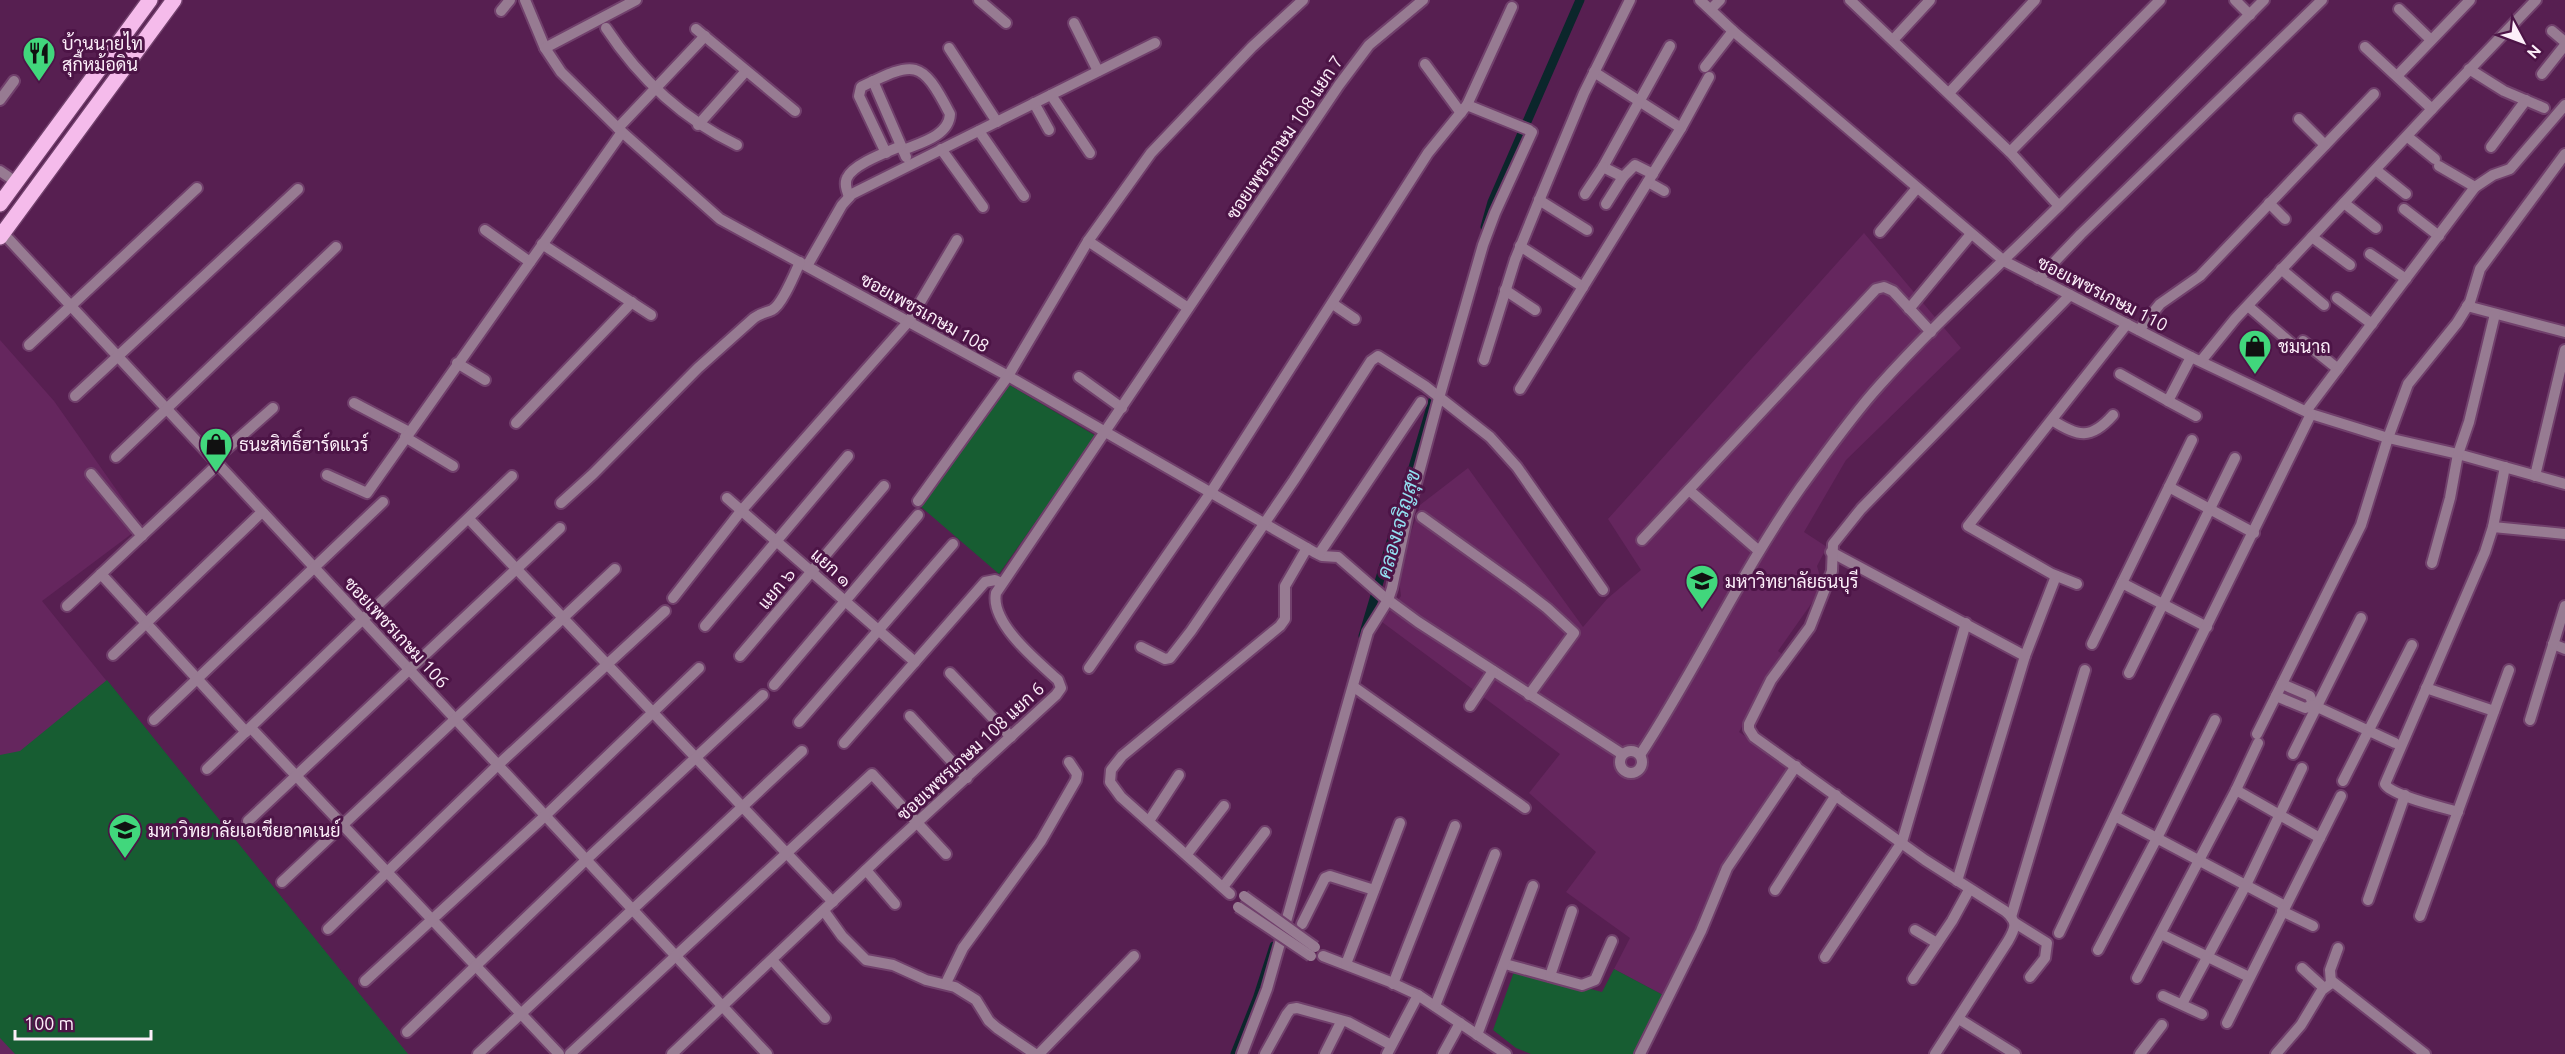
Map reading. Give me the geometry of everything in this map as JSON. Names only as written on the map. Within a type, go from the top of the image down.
[{"type":"main road","points":[[0,204],[150,0]]},
{"type":"main road","points":[[1,235],[174,0]]},
{"type":"street","points":[[501,11],[510,0]]},
{"type":"street","name":"ซอยเพชรเกษม 108","points":[[525,0],[545,48],[561,72],[706,209],[733,227],[1008,376],[1307,548],[1319,554],[1338,557],[1386,599],[1493,672],[1622,754]]},
{"type":"street","points":[[545,48],[636,0]]},
{"type":"street","points":[[979,0],[1006,23]]},
{"type":"street","points":[[918,501],[1008,376],[1088,241],[1151,153],[1252,47],[1303,0]]},
{"type":"street","name":"ซอยเพชรเกษม 108 แยก 7","points":[[1122,408],[1354,63],[1369,45],[1423,0]]},
{"type":"street","points":[[1484,360],[1520,246],[1594,72],[1630,0]]},
{"type":"street","name":"ซอยเพชรเกษม 110","points":[[1700,0],[1733,31],[2004,261],[2196,359],[2309,412],[2388,438],[2458,454],[2565,484]]},
{"type":"street","points":[[1711,9],[1720,0]]},
{"type":"street","points":[[1850,0],[2010,152],[2059,206]]},
{"type":"street","points":[[1893,40],[1930,0]]},
{"type":"street","points":[[1949,93],[2035,0]]},
{"type":"street","points":[[2010,152],[2160,0]]},
{"type":"street","points":[[2235,0],[2250,15]]},
{"type":"street","points":[[1640,755],[1631,751],[1622,754],[1623,771],[1631,773],[1641,767],[1640,755],[1662,722],[1759,551],[1801,487],[1865,403],[1931,332],[2264,0]]},
{"type":"street","points":[[2038,279],[2081,234],[2322,0]]},
{"type":"street","points":[[2168,401],[2196,359],[2536,0]]},
{"type":"street","points":[[2397,76],[2465,2]]},
{"type":"street","points":[[1089,669],[1211,492],[1428,153],[1464,109],[1512,8]]},
{"type":"street","points":[[2399,9],[2431,40]]},
{"type":"street","points":[[1074,23],[1098,71]]},
{"type":"street","points":[[606,28],[631,64],[656,88],[698,125],[737,145]]},
{"type":"street","points":[[1520,389],[1681,128],[1707,72],[1733,31]]},
{"type":"street","points":[[2542,74],[2565,44],[2552,31]]},
{"type":"street","points":[[327,475],[367,493],[620,130],[701,32],[795,111]]},
{"type":"street","points":[[561,503],[593,474],[698,368],[754,318],[763,312],[773,310],[849,197],[1155,43]]},
{"type":"street","points":[[1586,194],[1641,101],[1670,46]]},
{"type":"street","points":[[2365,47],[2432,109]]},
{"type":"street","points":[[948,48],[997,122]]},
{"type":"street","points":[[1242,1054],[1267,989],[1368,632],[1386,599],[1437,396],[1483,245],[1530,131],[1464,109],[1425,64]]},
{"type":"street","points":[[849,197],[847,178],[864,163],[941,131],[947,125],[950,114],[936,87],[921,71],[900,69],[861,87],[859,96],[886,153]]},
{"type":"street","points":[[2469,69],[2504,91],[2544,108]]},
{"type":"street","points":[[698,125],[746,71]]},
{"type":"street","points":[[1594,72],[1681,128]]},
{"type":"street","points":[[0,100],[14,81]]},
{"type":"street","points":[[873,81],[909,165]]},
{"type":"street","points":[[2139,330],[2160,304],[2200,276],[2374,94]]},
{"type":"street","points":[[1051,95],[1090,153]]},
{"type":"street","points":[[2491,147],[2526,100]]},
{"type":"street","points":[[1035,103],[1049,130]]},
{"type":"street","points":[[2059,933],[2254,533],[2309,412],[2338,369],[2475,187],[2493,175],[2510,169],[2565,105]]},
{"type":"street","points":[[2299,119],[2325,145]]},
{"type":"street","points":[[979,131],[1024,195]]},
{"type":"street","points":[[2408,137],[2437,162],[2475,187]]},
{"type":"street","points":[[941,149],[982,207]]},
{"type":"street","points":[[2137,978],[2236,790],[2276,696],[2361,525],[2388,438],[2408,384],[2448,335],[2467,306],[2481,269],[2565,154]]},
{"type":"street","points":[[1606,204],[1623,177],[1635,165],[1664,191]]},
{"type":"street","points":[[1603,167],[1623,177]]},
{"type":"street","points":[[2376,170],[2406,194]]},
{"type":"street","points":[[0,171],[16,182]]},
{"type":"street","points":[[28,345],[197,188]]},
{"type":"street","points":[[1880,232],[1917,188]]},
{"type":"street","points":[[75,396],[298,189]]},
{"type":"street","points":[[1539,200],[1587,230]]},
{"type":"street","points":[[2269,203],[2285,219]]},
{"type":"street","points":[[2344,203],[2376,228]]},
{"type":"street","points":[[2404,209],[2439,236]]},
{"type":"street","points":[[485,230],[530,262]]},
{"type":"street","points":[[1909,309],[1971,234]]},
{"type":"street","name":"ซอยเพชรเกษม 106","points":[[1,235],[314,566],[587,859],[675,958],[724,1006],[767,1054]]},
{"type":"street","points":[[2312,237],[2350,265]]},
{"type":"street","points":[[673,597],[741,511],[909,321],[957,240]]},
{"type":"street","points":[[1088,241],[1188,308]]},
{"type":"street","points":[[542,244],[651,315]]},
{"type":"street","points":[[1520,246],[1583,287]]},
{"type":"street","points":[[116,457],[336,247]]},
{"type":"street","points":[[2370,254],[2406,279]]},
{"type":"street","points":[[2281,269],[2324,304]]},
{"type":"street","points":[[1642,540],[1876,289],[1884,287],[1893,291],[1931,332]]},
{"type":"street","points":[[1505,290],[1535,310]]},
{"type":"street","points":[[2030,977],[2044,958],[2047,943],[1754,737],[1749,724],[1771,680],[1810,627],[1832,571],[1831,552],[1839,536],[1861,508],[2070,295]]},
{"type":"street","points":[[2337,298],[2372,324]]},
{"type":"street","points":[[516,423],[632,302]]},
{"type":"street","points":[[1333,304],[1355,319]]},
{"type":"street","points":[[2248,306],[2338,369]]},
{"type":"street","points":[[2467,306],[2565,332]]},
{"type":"street","points":[[2432,563],[2495,314]]},
{"type":"street","points":[[2077,584],[2056,576],[1968,526],[2127,324]]},
{"type":"street","points":[[2535,476],[2565,351]]},
{"type":"street","points":[[1141,647],[1165,659],[1170,658],[1191,631],[1375,357],[1383,358],[1425,386],[1490,437],[1517,467],[1603,590]]},
{"type":"street","points":[[458,363],[485,380]]},
{"type":"street","points":[[2120,374],[2196,416]]},
{"type":"street","points":[[1079,377],[1122,408]]},
{"type":"street","points":[[1319,554],[1421,402]]},
{"type":"street","points":[[354,403],[453,466]]},
{"type":"street","points":[[68,606],[273,408]]},
{"type":"street","name":"ซอยเพชรเกษม 108 แยก 6","points":[[672,1054],[866,870],[1047,704],[1060,688],[1058,680],[1010,633],[995,600],[1002,583],[1122,408]]},
{"type":"street","points":[[2052,420],[2073,433],[2083,435],[2104,425],[2113,415]]},
{"type":"street","points":[[2092,644],[2192,440]]},
{"type":"street","points":[[705,626],[848,456]]},
{"type":"street","points":[[2128,673],[2235,458]]},
{"type":"street","points":[[2458,812],[2389,790],[2385,784],[2471,587],[2493,526],[2505,467]]},
{"type":"street","points":[[91,474],[142,536]]},
{"type":"street","points":[[207,769],[512,476]]},
{"type":"street","name":"แยก ๖","points":[[740,656],[884,486]]},
{"type":"street","points":[[2169,487],[2254,533]]},
{"type":"street","points":[[1689,490],[1759,551]]},
{"type":"street","name":"แยก ๑","points":[[727,498],[915,662]]},
{"type":"street","points":[[154,720],[383,502]]},
{"type":"street","points":[[113,655],[262,512]]},
{"type":"street","points":[[774,685],[918,515]]},
{"type":"street","points":[[1422,518],[1521,588],[1574,633],[1529,695]]},
{"type":"street","points":[[469,519],[833,902]]},
{"type":"street","points":[[2493,526],[2565,534]]},
{"type":"street","points":[[248,821],[560,528]]},
{"type":"street","points":[[800,722],[953,544]]},
{"type":"street","points":[[1307,548],[1285,586],[1285,619],[1280,626],[1122,756],[1111,770],[1110,782],[1121,796],[1227,890],[1238,907],[1313,952],[1418,995],[1500,1052]]},
{"type":"street","points":[[1831,552],[2025,656]]},
{"type":"street","points":[[282,882],[457,720],[615,569]]},
{"type":"street","points":[[101,574],[197,678],[248,730],[297,775],[559,1054]]},
{"type":"street","points":[[1957,881],[2025,656],[2056,576]]},
{"type":"street","points":[[844,743],[985,582],[994,580],[1002,583]]},
{"type":"street","points":[[2122,583],[2207,627]]},
{"type":"street","points":[[2530,720],[2565,606]]},
{"type":"street","points":[[328,929],[499,764],[665,610]]},
{"type":"street","points":[[2293,754],[2315,705],[2361,618]]},
{"type":"street","points":[[1825,957],[1902,842],[1966,623]]},
{"type":"street","points":[[2553,644],[2565,649]]},
{"type":"street","points":[[2343,781],[2412,645]]},
{"type":"street","points":[[365,981],[546,815],[699,668]]},
{"type":"street","points":[[1935,1054],[2015,928],[2013,920],[2085,670]]},
{"type":"street","points":[[2420,916],[2509,670]]},
{"type":"street","points":[[1470,706],[1493,672]]},
{"type":"street","points":[[950,673],[1011,737]]},
{"type":"street","points":[[2282,684],[2310,696],[2315,705],[2395,743]]},
{"type":"street","points":[[1354,687],[1525,808]]},
{"type":"street","points":[[2426,688],[2494,711]]},
{"type":"street","points":[[407,1032],[587,859],[697,759],[763,695]]},
{"type":"street","points":[[2276,696],[2304,708],[2315,705]]},
{"type":"street","points":[[910,716],[967,778]]},
{"type":"street","points":[[2098,950],[2157,838],[2215,720]]},
{"type":"street","points":[[478,1054],[802,751]]},
{"type":"street","points":[[946,983],[963,948],[1041,841],[1076,780],[1077,774],[1069,762]]},
{"type":"street","points":[[1640,1054],[1701,931],[1726,868],[1796,766]]},
{"type":"street","points":[[2182,1004],[2246,885],[2302,768]]},
{"type":"street","points":[[570,1054],[872,774],[946,854]]},
{"type":"street","points":[[1149,821],[1179,775]]},
{"type":"street","points":[[2236,790],[2320,838]]},
{"type":"street","points":[[1774,890],[1836,795]]},
{"type":"street","points":[[2368,900],[2405,795]]},
{"type":"street","points":[[2227,1023],[2341,796]]},
{"type":"street","points":[[1187,854],[1224,806]]},
{"type":"street","points":[[2115,816],[2246,885],[2313,926]]},
{"type":"street","points":[[1346,964],[1400,823]]},
{"type":"street","points":[[1393,984],[1455,826]]},
{"type":"street","points":[[1227,890],[1265,832]]},
{"type":"street","points":[[1435,1006],[1495,854]]},
{"type":"street","points":[[866,870],[895,904]]},
{"type":"street","points":[[1302,924],[1324,878],[1330,876],[1374,890]]},
{"type":"street","points":[[1477,1035],[1533,886]]},
{"type":"street","points":[[1227,890],[1245,896],[1313,952]]},
{"type":"street","points":[[1913,979],[1969,890]]},
{"type":"street","points":[[824,910],[842,936],[866,960],[893,965],[926,980],[946,983],[976,1000],[989,1021],[1035,1054]]},
{"type":"street","points":[[1550,976],[1572,911]]},
{"type":"street","points":[[1915,930],[1937,943]]},
{"type":"street","points":[[2162,934],[2249,977]]},
{"type":"street","points":[[1505,964],[1582,985],[1594,980],[1612,941]]},
{"type":"street","points":[[2276,1054],[2301,1025],[2328,985],[2330,970],[2338,948]]},
{"type":"street","points":[[1039,1054],[1134,956]]},
{"type":"street","points":[[772,960],[825,1018]]},
{"type":"street","points":[[2302,968],[2328,985],[2340,986],[2389,1028],[2425,1054]]},
{"type":"street","points":[[1265,1054],[1291,1009],[1297,1008],[1354,1025],[1389,1050],[1418,995]]},
{"type":"street","points":[[2163,996],[2202,1014]]},
{"type":"street","points":[[1959,1018],[2015,1054]]},
{"type":"street","points":[[1325,1054],[1341,1022]]},
{"type":"street","points":[[1443,1054],[1460,1023]]},
{"type":"street","points":[[2140,1054],[2162,1025]]},
{"type":"shaded area","name":"มหาวิทยาลัยธนบุรี","points":[[1864,233],[1961,348],[1846,460],[1804,532],[1827,547],[1817,566],[1823,587],[1778,651],[1782,654],[1739,732],[1792,767],[1724,872],[1698,929],[1663,995],[1614,969],[1630,938],[1566,892],[1596,852],[1529,793],[1560,754],[1382,622],[1401,596],[1398,572],[1420,505],[1468,468],[1583,627],[1607,599],[1641,570],[1608,519]]},
{"type":"shaded area","name":"มหาวิทยาลัยเอเชียอาคเนย์","points":[[0,340],[54,401],[142,526],[42,601],[408,1054],[0,1054]]},
{"type":"green space","points":[[1008,384],[1096,436],[999,574],[920,506]]},
{"type":"green space","name":"มหาวิทยาลัยเอเชียอาคเนย์","points":[[107,680],[408,1054],[15,1054],[0,1038],[0,755],[20,751]]},
{"type":"green space","points":[[1515,969],[1602,992],[1614,969],[1663,995],[1633,1054],[1531,1054],[1516,1048],[1493,1030]]},
{"type":"waterway","name":"คลองเจริญสุข","points":[[1485,227],[1492,202],[1580,0]]},
{"type":"waterway","name":"คลองเจริญสุข","points":[[1363,636],[1436,390]]},
{"type":"waterway","name":"คลองเจริญสุข","points":[[1235,1054],[1257,999],[1274,946]]},
{"type":"place","name":"บ้านนายไท สุกี้หม้อดิน","points":[[39,82]]},
{"type":"place","name":"ชมนาถ","points":[[2255,375]]},
{"type":"place","name":"ธนะสิทธิ์ฮาร์ดแวร์","points":[[216,473]]},
{"type":"place","name":"มหาวิทยาลัยธนบุรี","points":[[1702,610]]},
{"type":"place","name":"มหาวิทยาลัยเอเชียอาคเนย์","points":[[125,859]]}]
